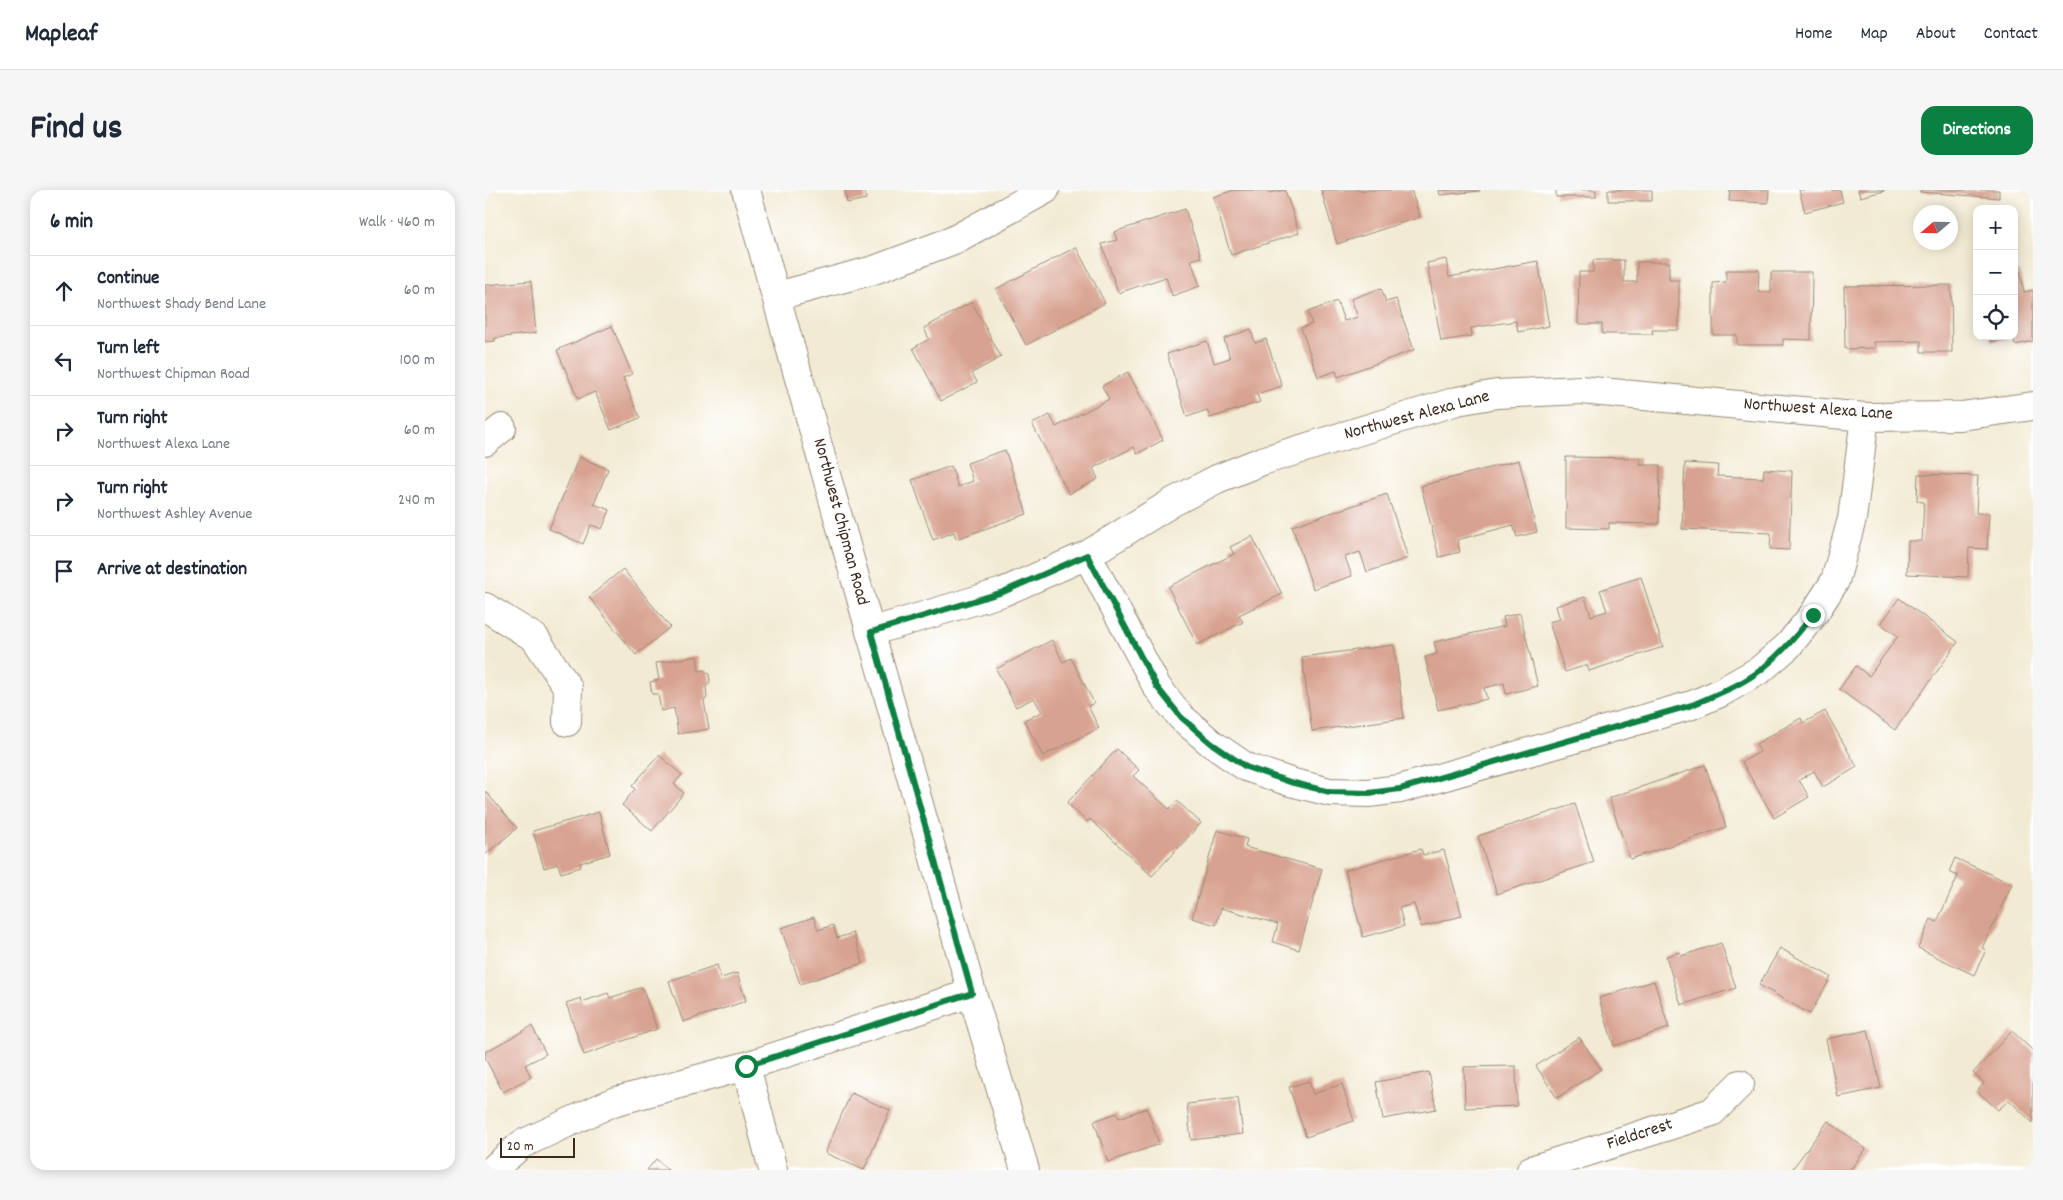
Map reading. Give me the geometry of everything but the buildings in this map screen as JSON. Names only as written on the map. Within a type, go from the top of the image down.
[{"type":"street","name":"Northwest Chipman Road","points":[[746,190],[972,993],[1025,1170]]},
{"type":"street","points":[[777,296],[874,270],[954,240],[1045,190]]},
{"type":"street","name":"Northwest Alexa Lane","points":[[871,632],[1003,592],[1087,555],[1217,478],[1262,461],[1457,401],[1497,394],[1581,390],[1865,416],[1961,416],[2033,406]]},
{"type":"street","points":[[1087,555],[1157,687],[1181,717],[1211,743],[1246,767],[1290,782],[1330,792],[1369,793],[1400,789],[1692,705],[1720,693],[1760,670],[1788,646],[1813,615],[1835,581],[1852,518],[1865,416]]},
{"type":"street","points":[[485,607],[535,638],[568,688],[567,722]]},
{"type":"street","points":[[492,1170],[522,1144],[613,1102],[746,1066],[972,993]]},
{"type":"street","points":[[746,1066],[773,1170]]},
{"type":"street","name":"Fieldcrest","points":[[1531,1170],[1712,1112],[1740,1084]]},
{"type":"route","points":[[746,1066],[972,993],[871,632],[1003,592],[1087,555],[1157,687],[1181,717],[1211,743],[1246,767],[1290,782],[1330,792],[1369,793],[1400,789],[1692,705],[1720,693],[1760,670],[1788,646],[1813,615]]}]
